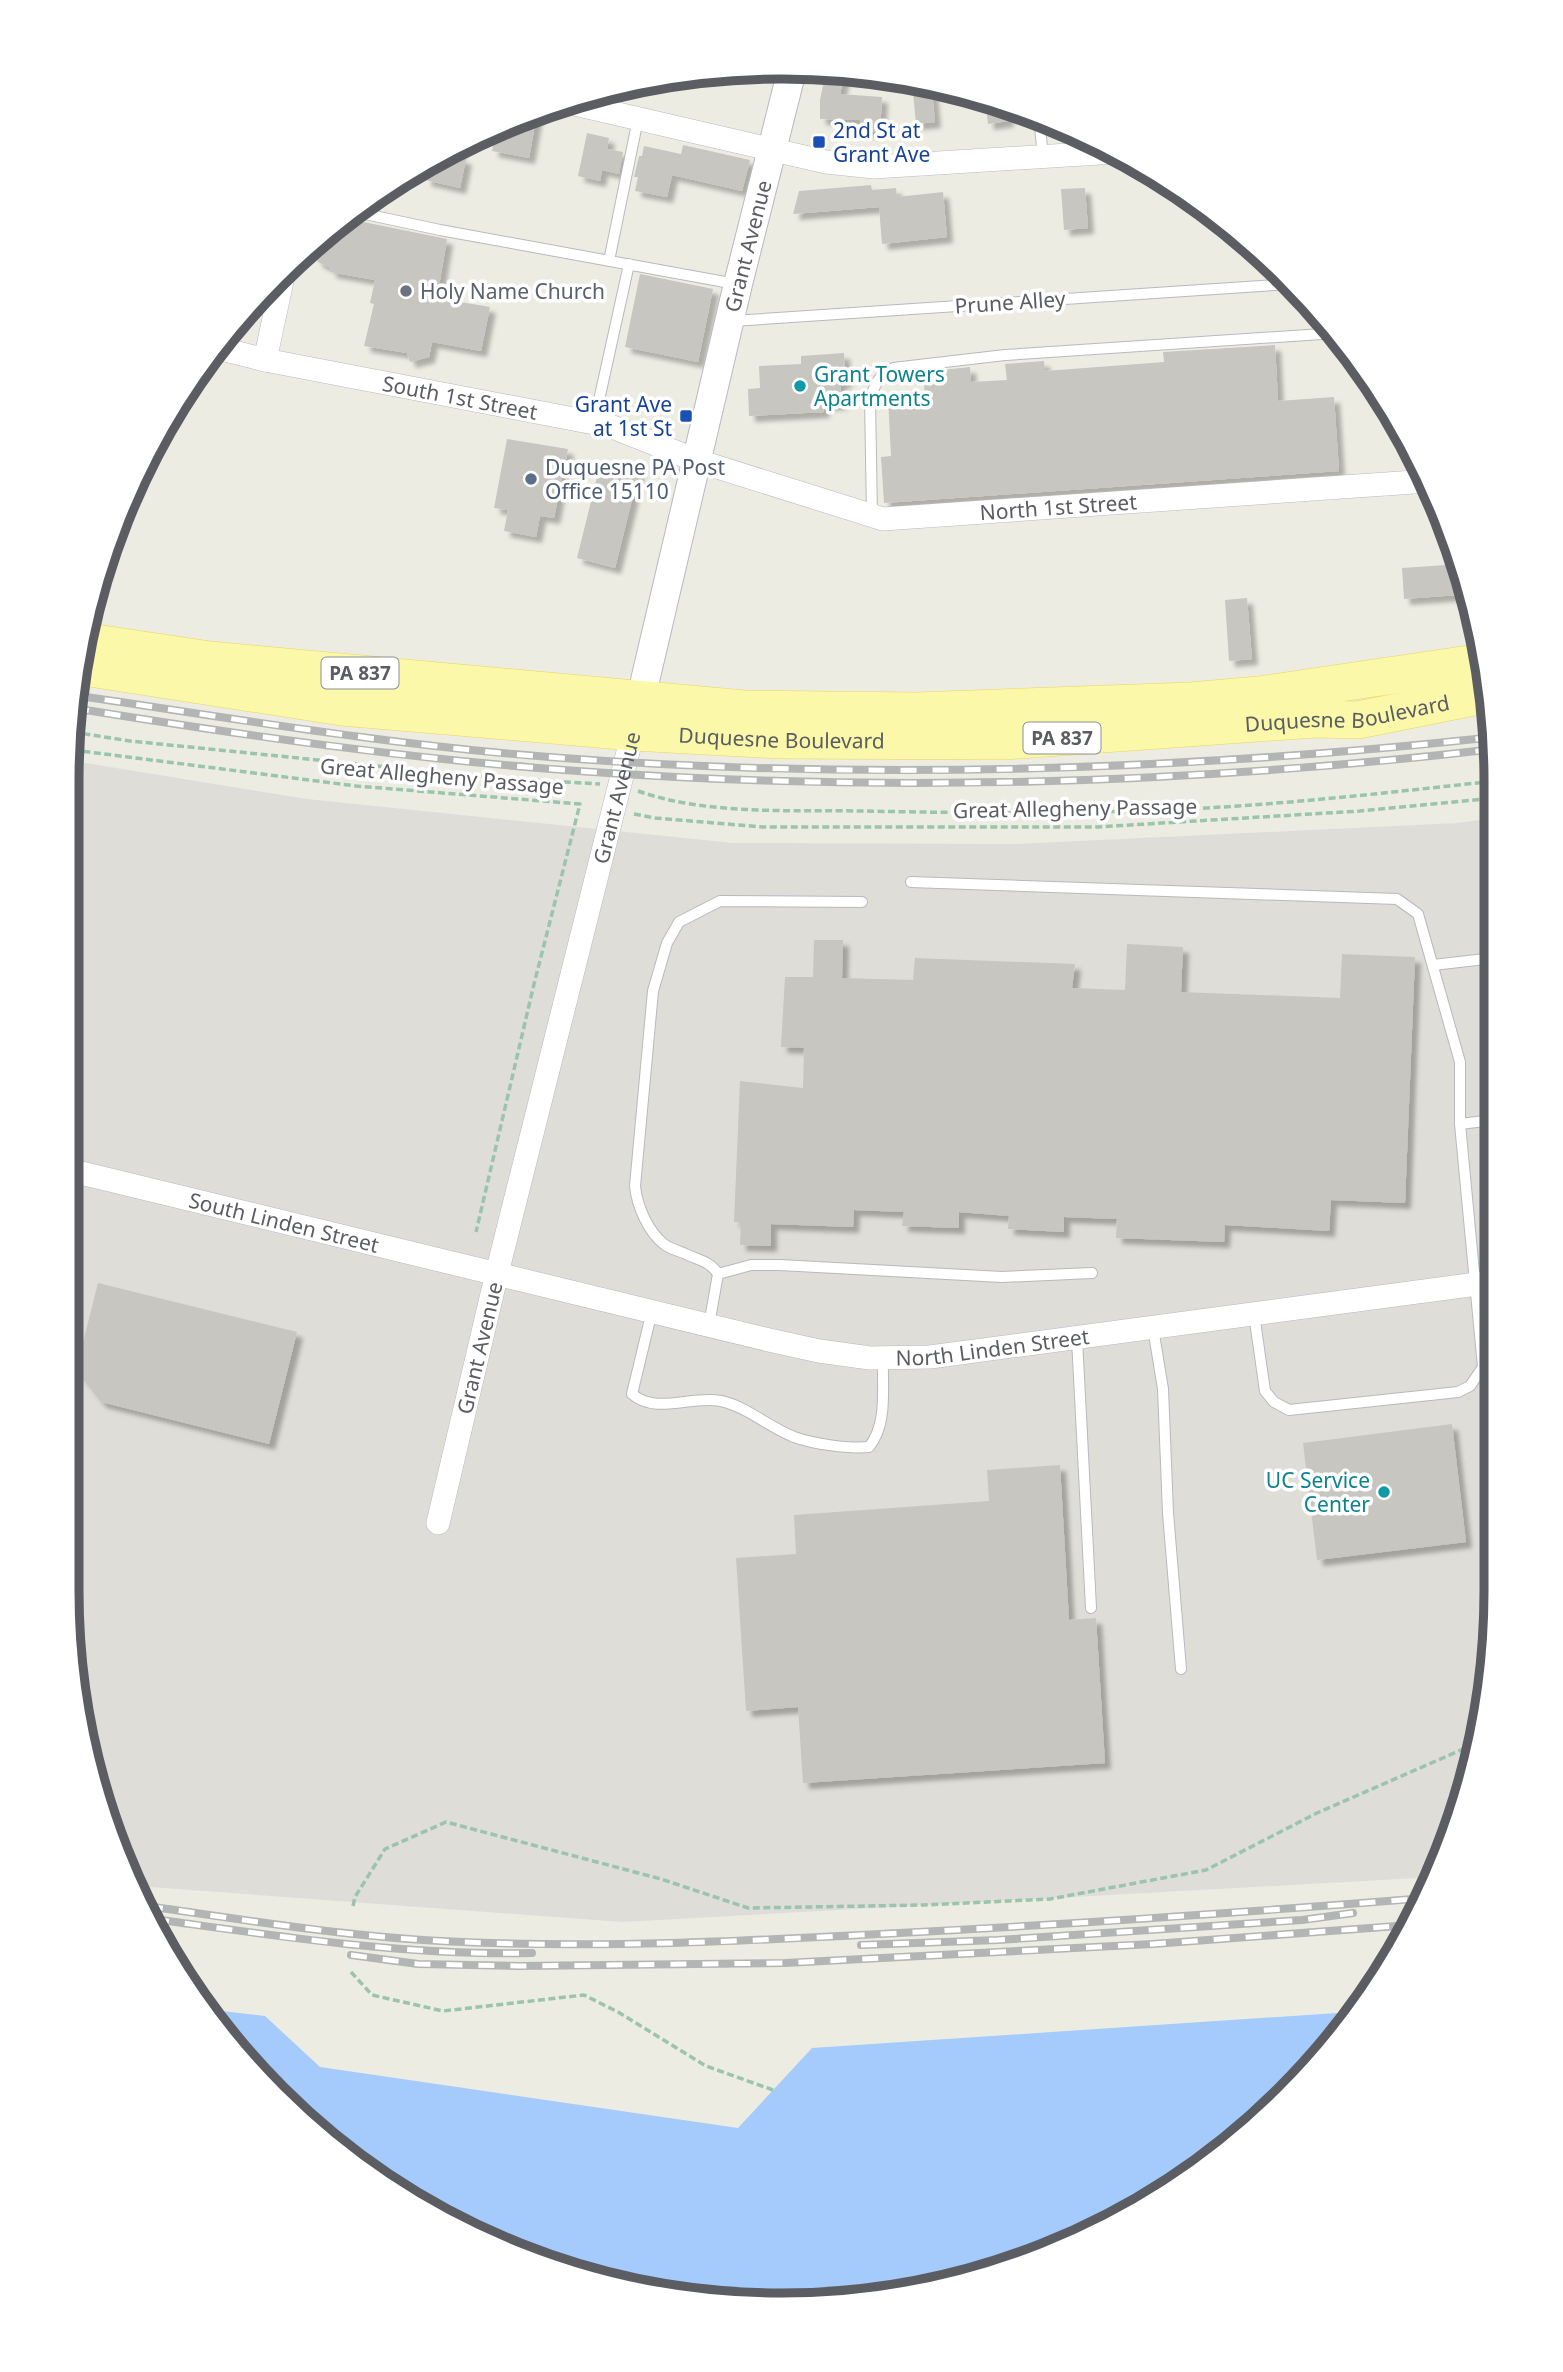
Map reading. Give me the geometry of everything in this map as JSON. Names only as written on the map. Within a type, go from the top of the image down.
[{"type":"main road","name":"PA 837","points":[[92,643],[210,660],[552,690],[636,716]]},
{"type":"main road","name":"Duquesne Boulevard","points":[[88,668],[342,707],[636,716],[744,709],[917,711],[1191,701],[1323,686],[1474,664]]},
{"type":"main road","points":[[1323,686],[1332,706],[1358,720],[1480,710]]},
{"type":"main road","name":"Duquesne Boulevard","points":[[636,716],[780,740],[1004,741],[1315,719],[1358,720],[1479,696]]},
{"type":"street","name":"Grant Avenue","points":[[438,1523],[497,1273],[621,785],[738,284],[790,79]]},
{"type":"street","points":[[587,107],[826,162],[874,167],[1096,153]]},
{"type":"street","points":[[265,360],[280,290]]},
{"type":"street","name":"South 1st Street","points":[[227,350],[265,360],[610,426],[698,461]]},
{"type":"street","name":"North 1st Street","points":[[698,461],[883,519],[1417,482]]},
{"type":"street","name":"South Linden Street","points":[[79,1172],[497,1273]]},
{"type":"street","name":"North Linden Street","points":[[497,1273],[819,1351],[883,1359],[964,1354],[1483,1283]]},
{"type":"lane","points":[[609,261],[638,119]]},
{"type":"lane","points":[[1040,128],[1043,157]]},
{"type":"lane","points":[[367,214],[738,284]]},
{"type":"lane","points":[[594,423],[629,264]]},
{"type":"lane","name":"Prune Alley","points":[[730,321],[1278,285]]},
{"type":"lane","points":[[872,515],[870,400],[880,377],[893,368],[1005,355],[1323,334]]},
{"type":"lane","points":[[911,882],[1397,898],[1418,914],[1460,1062],[1460,1124],[1483,1283],[1483,1367],[1470,1385],[1458,1392],[1289,1410],[1274,1402],[1265,1391],[1254,1314]]},
{"type":"lane","points":[[709,1325],[718,1274],[703,1260],[665,1244],[653,1232],[636,1202],[635,1186],[653,990],[667,943],[679,922],[720,901],[862,902]]},
{"type":"lane","points":[[1433,965],[1484,959]]},
{"type":"lane","points":[[1460,1124],[1484,1121]]},
{"type":"lane","points":[[718,1274],[751,1265],[1002,1276],[1092,1273]]},
{"type":"lane","points":[[652,1311],[632,1394],[640,1402],[661,1404],[717,1401],[736,1405],[795,1437],[856,1448],[869,1447],[877,1438],[881,1424],[883,1359]]},
{"type":"lane","points":[[1153,1328],[1163,1389],[1167,1513],[1181,1670]]},
{"type":"lane","points":[[1077,1339],[1091,1608]]},
{"type":"path","points":[[80,733],[130,741],[469,775],[621,785],[665,801],[755,809],[933,812],[1162,810],[1378,794],[1484,782]]},
{"type":"path","name":"Great Allegheny Passage","points":[[80,751],[356,786],[580,804],[534,984],[477,1232]]},
{"type":"path","name":"Great Allegheny Passage","points":[[655,818],[763,827],[1097,827],[1360,811],[1484,798]]},
{"type":"path","points":[[353,1906],[355,1896],[385,1849],[446,1822],[661,1879],[748,1908],[924,1906],[1049,1899],[1206,1870],[1317,1813],[1466,1748]]},
{"type":"path","points":[[351,1972],[372,1996],[443,2011],[584,1995],[618,2012],[706,2066],[773,2090]]},
{"type":"shaded area","points":[[79,762],[307,799],[733,843],[1015,844],[1457,823],[1484,819],[1483,1636],[1471,1728],[1460,1772],[1447,1816],[1423,1878],[623,1922],[144,1887],[116,1816],[103,1772],[92,1728],[80,1636]]},
{"type":"water","points":[[219,2011],[265,2016],[320,2067],[738,2128],[812,2048],[1343,2013],[1310,2054],[1245,2119],[1172,2175],[1092,2221],[1007,2256],[919,2280],[827,2292],[782,2293],[736,2292],[644,2280],[556,2256],[471,2221],[391,2175],[318,2119],[253,2054]]},
{"type":"building","points":[[824,80],[843,82],[840,94],[882,97],[880,132],[860,131],[860,120],[820,119]]},
{"type":"building","points":[[913,93],[932,95],[935,122],[916,124]]},
{"type":"building","points":[[986,110],[1007,116],[1008,121],[988,124]]},
{"type":"building","points":[[535,124],[529,158],[492,151],[494,140]]},
{"type":"building","points":[[587,133],[609,138],[607,149],[623,152],[619,174],[602,170],[600,181],[578,176]]},
{"type":"building","points":[[683,145],[750,160],[742,191],[672,175],[667,197],[635,191],[638,177],[634,177],[644,146],[681,154]]},
{"type":"building","points":[[459,157],[466,159],[460,188],[425,180],[426,175]]},
{"type":"building","points":[[871,185],[872,190],[896,188],[897,197],[943,192],[947,237],[882,244],[879,207],[793,214],[799,191]]},
{"type":"building","points":[[1085,188],[1088,228],[1064,230],[1061,189]]},
{"type":"building","points":[[358,221],[447,239],[437,298],[490,307],[481,351],[432,342],[429,357],[410,362],[407,353],[364,346],[374,304],[370,303],[375,280],[330,272],[331,268],[318,262],[315,256]]},
{"type":"building","points":[[640,274],[713,289],[698,362],[625,347]]},
{"type":"building","points":[[1275,345],[1278,401],[1334,397],[1339,471],[884,503],[881,457],[891,456],[888,399],[925,397],[923,372],[970,367],[971,382],[1007,380],[1005,364],[1044,361],[1045,371],[1164,362],[1163,352]]},
{"type":"building","name":"Grant Towers Apartments","points":[[844,353],[846,382],[840,383],[841,404],[823,405],[824,412],[749,416],[748,389],[760,388],[759,366],[801,364],[801,356]]},
{"type":"building","name":"Duquesne PA Post Office 15110","points":[[507,439],[568,449],[554,518],[540,516],[536,537],[504,531],[508,510],[494,508]]},
{"type":"building","points":[[601,461],[639,471],[615,568],[577,558]]},
{"type":"building","points":[[1450,565],[1459,595],[1404,599],[1402,568]]},
{"type":"building","points":[[1247,598],[1252,659],[1229,661],[1225,600]]},
{"type":"building","points":[[814,940],[843,940],[842,978],[913,980],[915,958],[1075,964],[1072,988],[1125,990],[1127,944],[1183,947],[1181,992],[1340,998],[1342,954],[1415,957],[1405,1203],[1331,1200],[1329,1231],[1225,1225],[1224,1242],[1116,1238],[1117,1219],[1064,1217],[1064,1232],[1008,1229],[1009,1216],[959,1212],[959,1228],[902,1226],[904,1212],[854,1210],[853,1227],[771,1224],[771,1246],[740,1245],[741,1222],[734,1222],[740,1081],[803,1088],[804,1048],[781,1047],[785,977],[813,977]]},
{"type":"building","points":[[98,1283],[297,1332],[269,1444],[101,1402],[79,1374],[79,1358]]},
{"type":"building","name":"UC Service Center","points":[[1452,1424],[1466,1542],[1317,1560],[1303,1443]]},
{"type":"building","points":[[1060,1465],[1069,1620],[1096,1618],[1105,1763],[803,1783],[798,1707],[746,1711],[736,1558],[796,1554],[794,1515],[989,1501],[987,1470]]},
{"type":"railway","points":[[84,697],[311,730],[489,752],[786,769],[1022,769],[1141,765],[1377,749],[1483,738]]},
{"type":"railway","points":[[83,710],[262,737],[451,760],[578,771],[808,782],[922,783],[1152,777],[1381,761],[1483,750]]},
{"type":"railway","points":[[154,1907],[404,1939],[613,1944],[965,1929],[1413,1899]]},
{"type":"railway","points":[[861,1945],[998,1940],[1302,1920],[1353,1913]]},
{"type":"railway","points":[[161,1920],[389,1948],[532,1953]]},
{"type":"railway","points":[[351,1955],[418,1964],[519,1966],[785,1963],[1153,1944],[1399,1926]]},
{"type":"place","name":"2nd St at Grant Ave","points":[[819,142]]},
{"type":"place","name":"Holy Name Church","points":[[406,291]]},
{"type":"place","name":"Grant Towers Apartments","points":[[800,386]]},
{"type":"place","name":"Grant Ave at 1st St","points":[[686,416]]},
{"type":"place","name":"Duquesne PA Post Office 15110","points":[[531,479]]},
{"type":"place","name":"UC Service Center","points":[[1384,1492]]}]
